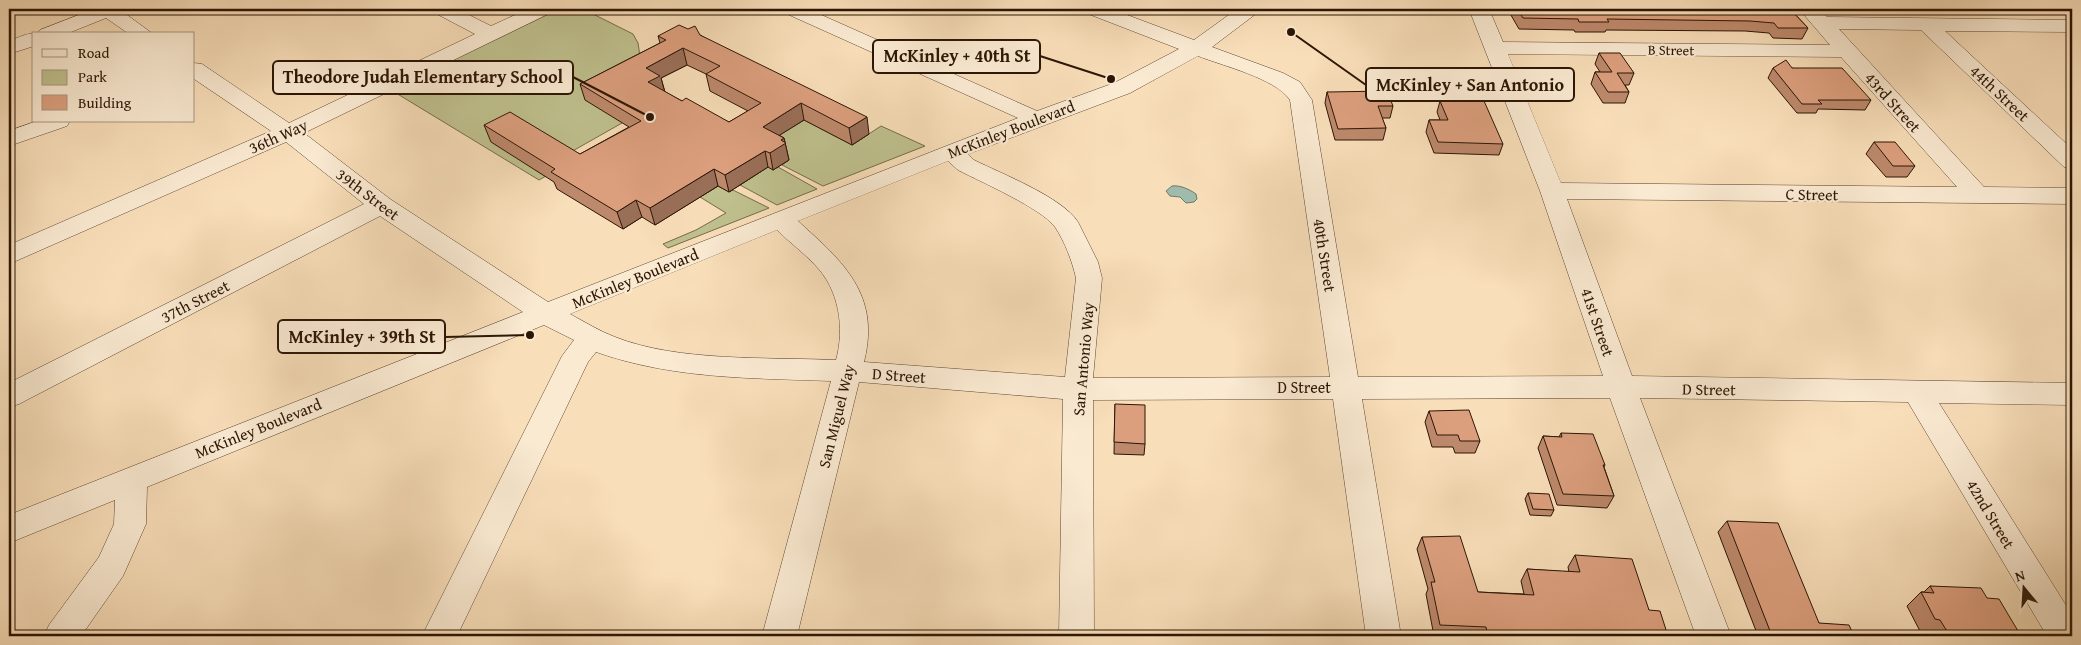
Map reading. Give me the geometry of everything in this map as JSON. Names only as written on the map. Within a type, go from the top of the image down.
[{"type":"street","points":[[442,9],[490,34]]},
{"type":"street","name":"36th Way","points":[[9,255],[288,132],[543,9]]},
{"type":"street","points":[[792,9],[1023,111],[1035,119]]},
{"type":"street","name":"40th Street","points":[[1093,9],[1284,82],[1292,87],[1301,100],[1384,636]]},
{"type":"street","name":"McKinley Boulevard","points":[[9,529],[781,219],[1035,119],[1122,88],[1197,48],[1250,9]]},
{"type":"street","name":"41st Street","points":[[1479,9],[1552,191],[1621,387],[1713,636]]},
{"type":"street","points":[[2005,9],[2024,25]]},
{"type":"street","points":[[51,32],[108,10],[140,32]]},
{"type":"street","points":[[1815,16],[1927,25],[2072,26]]},
{"type":"street","name":"43rd Street","points":[[1815,16],[1976,195]]},
{"type":"street","name":"44th Street","points":[[1927,25],[2072,162]]},
{"type":"street","points":[[9,48],[32,39]]},
{"type":"street","name":"B Street","points":[[1494,48],[1847,51]]},
{"type":"street","name":"39th Street","points":[[195,71],[288,132],[381,205],[546,314]]},
{"type":"street","points":[[9,140],[56,122]]},
{"type":"street","name":"San Antonio Way","points":[[952,152],[966,165],[1045,206],[1065,222],[1076,243],[1089,278],[1078,389],[1076,636]]},
{"type":"street","name":"C Street","points":[[1552,191],[2072,196]]},
{"type":"street","name":"37th Street","points":[[9,396],[381,205]]},
{"type":"street","name":"San Miguel Way","points":[[779,636],[855,342],[854,320],[850,300],[842,282],[831,265],[816,250],[793,233],[781,219]]},
{"type":"street","name":"D Street","points":[[546,314],[592,339],[634,354],[674,362],[848,371],[1078,389],[1621,387],[2072,394]]},
{"type":"street","points":[[439,636],[576,356],[592,339]]},
{"type":"street","name":"42nd Street","points":[[1917,392],[2066,636]]},
{"type":"street","points":[[62,636],[111,566],[130,524],[130,479]]},
{"type":"green space","points":[[559,9],[583,9],[633,34],[638,43],[640,56],[622,123],[562,157],[492,142],[546,176],[539,180],[391,90]]},
{"type":"green space","points":[[804,120],[852,145],[881,126],[925,146],[823,186],[782,165],[789,160],[767,143]]},
{"type":"green space","points":[[768,167],[773,170],[778,167],[817,189],[777,205],[740,185]]},
{"type":"green space","points":[[718,186],[729,192],[733,190],[769,208],[668,248],[663,244],[696,230],[726,213],[700,197]]},
{"type":"shaded area","points":[[1172,186],[1190,190],[1196,194],[1197,199],[1194,202],[1186,203],[1180,197],[1170,196],[1166,191]]},
{"type":"building","points":[[1517,9],[1790,9],[1808,28],[1778,28],[1774,23],[1750,21],[1607,19],[1609,22],[1579,22],[1578,19],[1523,18]]},
{"type":"building","points":[[679,25],[688,29],[695,26],[700,35],[867,117],[849,128],[801,103],[763,127],[784,138],[781,140],[786,143],[770,153],[765,151],[725,175],[714,169],[650,208],[636,200],[617,212],[551,172],[555,169],[484,125],[510,112],[580,154],[641,121],[580,84],[666,40],[658,36]],"holes":[[[683,48],[720,66],[706,74],[761,103],[729,122],[686,98],[682,101],[648,82],[660,76],[646,68]]]},
{"type":"building","points":[[1599,53],[1620,53],[1634,73],[1617,73],[1629,92],[1608,92],[1595,72],[1612,72]]},
{"type":"building","points":[[1786,60],[1792,68],[1842,68],[1871,100],[1818,100],[1822,104],[1802,104],[1773,68]]},
{"type":"building","points":[[1387,91],[1393,106],[1378,106],[1386,128],[1338,129],[1327,92]]},
{"type":"building","points":[[1440,101],[1484,101],[1503,144],[1438,142],[1429,120],[1448,120]]},
{"type":"building","points":[[1874,142],[1895,142],[1915,166],[1893,166]]},
{"type":"building","points":[[1115,404],[1145,405],[1145,444],[1114,442]]},
{"type":"building","points":[[1469,410],[1480,441],[1460,441],[1458,435],[1437,435],[1429,411]]},
{"type":"building","points":[[1561,433],[1593,434],[1614,496],[1563,494],[1543,436],[1562,437]]},
{"type":"building","points":[[1528,493],[1549,494],[1554,510],[1533,509]]},
{"type":"building","points":[[1727,521],[1778,523],[1819,623],[1849,625],[1854,636],[1772,636]]},
{"type":"building","points":[[1460,536],[1478,592],[1534,595],[1527,569],[1580,572],[1575,555],[1632,559],[1649,610],[1660,611],[1668,636],[1488,636],[1486,627],[1440,625],[1431,582],[1435,582],[1422,537]]},
{"type":"building","points":[[1930,586],[1981,588],[1987,598],[1999,599],[2018,631],[2025,632],[2028,636],[1950,636],[1940,620],[1935,619],[1921,592],[1934,593]]},
{"type":"place","name":"McKinley + San Antonio","points":[[1291,32]]},
{"type":"place","name":"McKinley + 40th St","points":[[1111,79]]},
{"type":"place","name":"Theodore Judah Elementary School","points":[[650,117]]},
{"type":"place","name":"McKinley + 39th St","points":[[530,335]]}]
